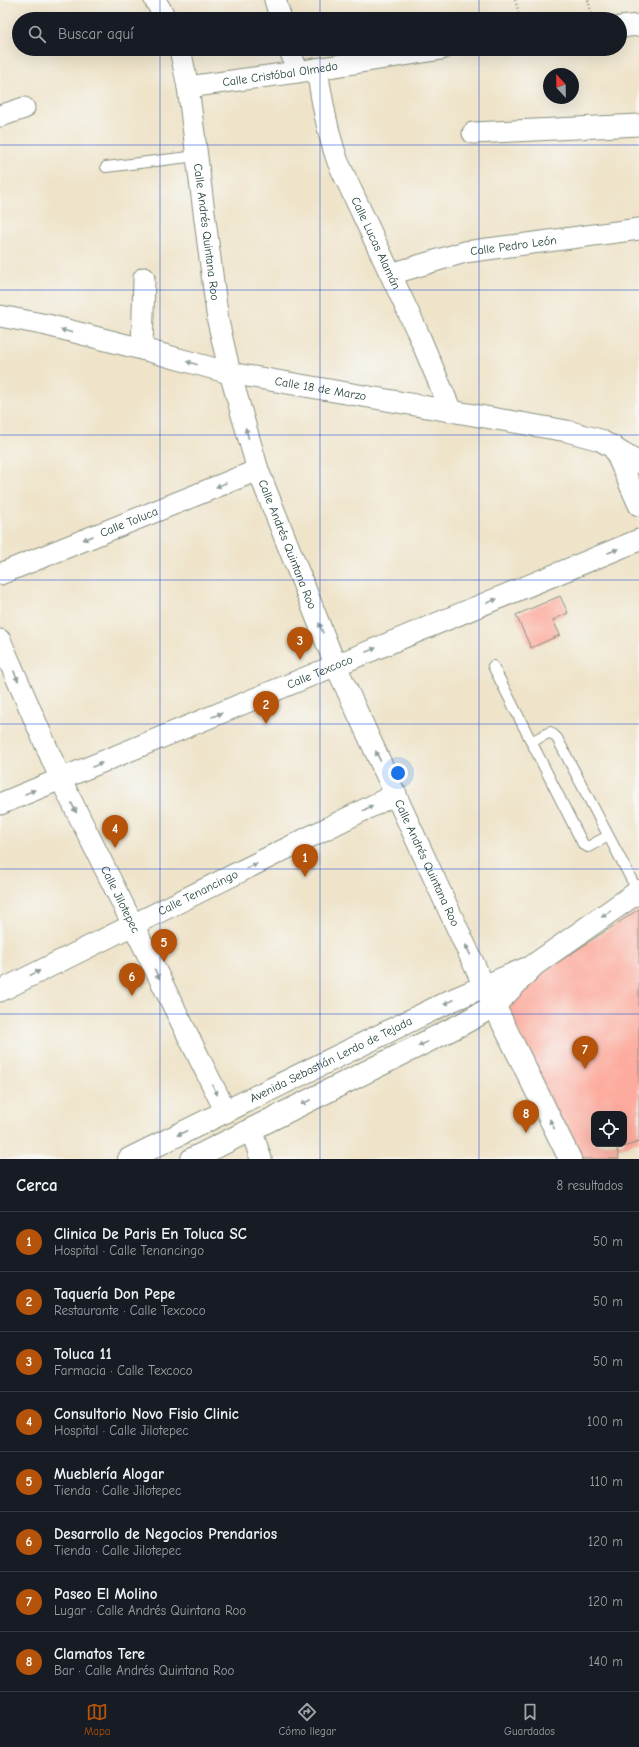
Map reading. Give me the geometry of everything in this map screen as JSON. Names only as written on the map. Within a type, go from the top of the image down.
[{"type":"main road","name":"Avenida Sebastián Lerdo de Tejada","points":[[192,1159],[462,1024],[494,1006],[534,965],[638,891]]},
{"type":"main road","name":"Avenida Sebastián Lerdo de Tejada","points":[[129,1159],[484,986],[534,965]]},
{"type":"main road","name":"Calle Andrés Quintana Roo","points":[[484,986],[570,1159]]},
{"type":"street","points":[[155,0],[162,12]]},
{"type":"street","points":[[275,0],[279,12]]},
{"type":"street","points":[[627,26],[639,25]]},
{"type":"street","name":"Calle Andrés Quintana Roo","points":[[181,56],[188,87],[218,321],[230,374],[258,470],[335,664],[484,986]]},
{"type":"street","name":"Calle Lucas Alamán","points":[[296,56],[307,70],[324,114],[331,141],[345,176],[418,333],[451,411]]},
{"type":"street","name":"Calle Cristóbal Olmedo","points":[[188,87],[397,56]]},
{"type":"street","points":[[0,116],[24,108]]},
{"type":"street","points":[[473,133],[639,125]]},
{"type":"street","name":"Calle Pedro León","points":[[391,274],[466,252],[639,229]]},
{"type":"street","points":[[142,349],[144,278]]},
{"type":"street","name":"Calle 18 de Marzo","points":[[0,316],[47,325],[142,349],[230,374],[567,431],[600,440],[639,463]]},
{"type":"street","points":[[612,446],[639,505]]},
{"type":"street","name":"Calle Toluca","points":[[0,574],[258,470]]},
{"type":"street","name":"Calle Texcoco","points":[[0,804],[275,691],[335,664],[639,540]]},
{"type":"street","name":"Calle Jilotepec","points":[[0,640],[61,780],[132,926],[226,1112]]},
{"type":"street","name":"Calle Tenancingo","points":[[0,990],[396,794]]},
{"type":"street","points":[[251,1129],[261,1159]]},
{"type":"lane","points":[[106,166],[197,156]]},
{"type":"lane","points":[[493,666],[584,846],[590,846],[608,836]]},
{"type":"lane","points":[[531,742],[550,732],[555,735],[638,891]]},
{"type":"path","points":[[515,0],[519,12]]},
{"type":"path","points":[[588,0],[591,12]]},
{"type":"building","points":[[560,596],[568,613],[553,620],[560,635],[531,648],[516,615]]},
{"type":"building","points":[[639,909],[639,1142],[627,1146],[627,1111],[591,1111],[591,1147],[623,1147],[617,1149],[619,1159],[575,1159],[506,1005],[513,992]]},
{"type":"place","name":"Toluca 11","points":[[300,660]]},
{"type":"place","name":"Taquería Don Pepe","points":[[266,724]]},
{"type":"place","name":"Consultorio Novo Fisio Clinic","points":[[115,848]]},
{"type":"place","name":"Clinica De Paris En Toluca SC","points":[[305,877]]},
{"type":"place","name":"Mueblería Alogar","points":[[164,962]]},
{"type":"place","name":"Desarrollo de Negocios Prendarios","points":[[132,996]]},
{"type":"place","name":"Paseo El Molino","points":[[585,1069]]},
{"type":"place","name":"Clamatos Tere","points":[[526,1133]]}]
